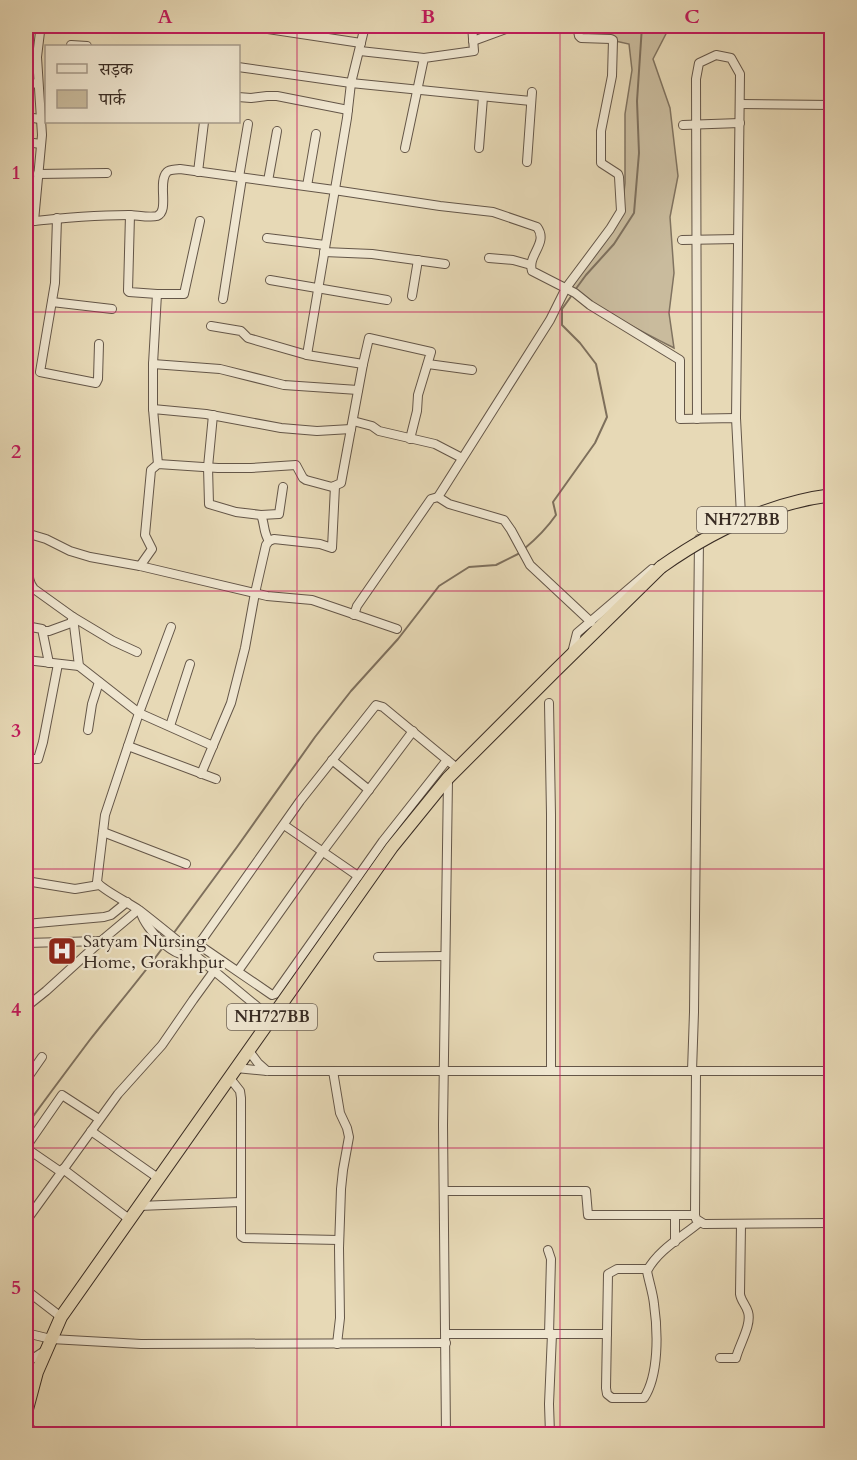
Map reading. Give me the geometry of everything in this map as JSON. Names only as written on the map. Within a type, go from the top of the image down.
[{"type":"highway","name":"NH727BB","points":[[26,1413],[37,1372],[61,1317],[249,1051],[320,940],[448,778],[661,567],[728,526],[756,514],[831,493]]},
{"type":"street","points":[[248,26],[424,58],[475,50],[471,26]]},
{"type":"street","points":[[306,355],[351,83],[365,26]]},
{"type":"street","points":[[473,41],[514,26]]},
{"type":"street","points":[[354,615],[357,606],[431,499],[438,497],[621,211],[618,174],[601,163],[602,131],[612,76],[613,40],[582,38],[579,36],[577,26]]},
{"type":"street","points":[[39,32],[37,57],[42,135],[38,178],[30,222],[57,218],[156,216],[163,208],[165,173],[180,169],[493,212],[537,227],[541,232],[542,238],[531,265],[532,271],[570,290],[590,305],[680,360],[697,360]]},
{"type":"street","points":[[697,419],[696,79],[699,63],[716,55],[731,58],[740,74],[736,418],[741,515]]},
{"type":"street","points":[[405,148],[424,58]]},
{"type":"street","points":[[240,67],[351,83],[483,97],[531,97],[527,162]]},
{"type":"street","points":[[26,82],[38,84]]},
{"type":"street","points":[[240,96],[277,96],[348,110]]},
{"type":"street","points":[[478,148],[483,97]]},
{"type":"street","points":[[740,104],[831,105]]},
{"type":"street","points":[[26,117],[40,119]]},
{"type":"street","points":[[198,172],[204,123]]},
{"type":"street","points":[[683,125],[740,123]]},
{"type":"street","points":[[223,299],[248,124]]},
{"type":"street","points":[[268,181],[277,131]]},
{"type":"street","points":[[307,186],[316,134]]},
{"type":"street","points":[[26,142],[41,144]]},
{"type":"street","points":[[26,182],[38,178],[107,173]]},
{"type":"street","points":[[130,215],[129,292],[184,294],[200,221]]},
{"type":"street","points":[[57,218],[55,283],[40,367],[41,374],[96,382],[99,344]]},
{"type":"street","points":[[267,238],[324,249],[445,264]]},
{"type":"street","points":[[682,240],[738,239]]},
{"type":"street","points":[[489,258],[513,260],[531,265]]},
{"type":"street","points":[[412,296],[418,260]]},
{"type":"street","points":[[270,280],[387,300]]},
{"type":"street","points":[[157,294],[153,409],[158,464]]},
{"type":"street","points":[[52,302],[112,309]]},
{"type":"street","points":[[211,326],[241,331],[248,338],[306,355],[363,364]]},
{"type":"street","points":[[140,566],[152,549],[145,535],[151,470],[158,464],[251,468],[296,465],[306,480],[332,487],[341,483],[368,338],[432,353],[418,395],[417,411],[410,439]]},
{"type":"street","points":[[680,360],[679,418],[736,418]]},
{"type":"street","points":[[153,363],[220,369],[284,385],[358,390]]},
{"type":"street","points":[[428,364],[471,370]]},
{"type":"street","points":[[153,409],[213,415],[281,428],[317,430],[352,425],[372,426],[379,431],[435,444],[462,458]]},
{"type":"street","points":[[213,415],[208,467],[209,504],[236,512],[261,515],[279,514],[283,487]]},
{"type":"street","points":[[201,774],[231,703],[245,648],[266,544],[274,539],[320,544],[332,548],[335,486]]},
{"type":"street","points":[[571,655],[577,633],[658,563],[699,536],[741,515],[784,500],[831,493]]},
{"type":"street","points":[[438,497],[449,504],[504,520],[512,530],[530,565],[591,621]]},
{"type":"street","points":[[261,515],[268,541]]},
{"type":"street","points":[[26,533],[46,538],[70,551],[90,557],[140,566],[267,596],[312,600],[397,629]]},
{"type":"street","points":[[648,1269],[617,1269],[609,1274],[607,1279],[607,1394],[612,1398],[644,1398],[649,1391],[656,1365],[654,1303],[647,1271],[651,1264],[697,1218],[694,1000],[699,536]]},
{"type":"street","points":[[26,554],[28,579],[34,589],[113,641],[137,652]]},
{"type":"street","points":[[26,626],[49,631],[71,623],[73,616]]},
{"type":"street","points":[[73,616],[79,666]]},
{"type":"street","points":[[171,627],[105,815],[97,882],[100,887],[128,902],[142,913],[176,947]]},
{"type":"street","points":[[26,759],[38,759],[43,742],[54,663],[43,630]]},
{"type":"street","points":[[26,660],[79,666],[140,713],[213,746]]},
{"type":"street","points":[[170,726],[190,664]]},
{"type":"street","points":[[88,730],[92,704],[99,682]]},
{"type":"street","points":[[549,703],[551,1071]]},
{"type":"street","points":[[192,954],[332,760],[376,705],[383,706],[458,769]]},
{"type":"street","points":[[238,971],[323,850],[413,731]]},
{"type":"street","points":[[128,746],[216,779]]},
{"type":"street","points":[[332,760],[369,790]]},
{"type":"street","points":[[199,945],[272,995],[275,994],[320,940],[358,876],[410,805],[447,760]]},
{"type":"street","points":[[446,1434],[443,1071],[448,778]]},
{"type":"street","points":[[284,825],[358,876]]},
{"type":"street","points":[[103,832],[186,864]]},
{"type":"street","points":[[26,881],[75,889],[99,885]]},
{"type":"street","points":[[26,924],[104,917],[111,915],[128,902]]},
{"type":"street","points":[[142,913],[143,920],[151,932],[192,954],[271,1018]]},
{"type":"street","points":[[26,1007],[101,941],[142,913]]},
{"type":"street","points":[[26,943],[101,941]]},
{"type":"street","points":[[378,957],[445,956]]},
{"type":"street","points":[[26,1221],[99,1119],[162,1045],[214,971]]},
{"type":"street","points":[[249,1051],[267,1071]]},
{"type":"street","points":[[26,1080],[42,1057]]},
{"type":"street","points":[[339,1240],[242,1238],[241,1098],[233,1073],[267,1071],[831,1071]]},
{"type":"street","points":[[333,1071],[340,1113],[349,1137],[341,1189],[340,1318],[337,1344]]},
{"type":"street","points":[[99,1119],[62,1095],[26,1147],[129,1219]]},
{"type":"street","points":[[91,1131],[158,1178]]},
{"type":"street","points":[[444,1191],[586,1191],[588,1215],[675,1215],[697,1218],[704,1224],[831,1223]]},
{"type":"street","points":[[139,1206],[240,1202]]},
{"type":"street","points":[[675,1215],[675,1242]]},
{"type":"street","points":[[720,1358],[736,1358],[749,1318],[740,1294],[741,1224]]},
{"type":"street","points":[[548,1250],[551,1334],[550,1434]]},
{"type":"street","points":[[26,1290],[61,1317]]},
{"type":"street","points":[[26,1333],[49,1344],[337,1344],[551,1334],[607,1334]]},
{"type":"street","points":[[26,1363],[49,1344]]},
{"type":"street","points":[[26,1426],[38,1434]]},
{"type":"green space","points":[[602,26],[670,26],[653,59],[670,108],[678,176],[670,217],[674,273],[669,313],[674,348],[609,313],[572,287],[621,218],[625,183],[625,114],[632,70],[629,44],[611,40]]},
{"type":"waterway","points":[[575,290],[614,244],[634,213],[639,153],[637,101],[642,26]]},
{"type":"waterway","points":[[524,549],[556,515],[553,502],[595,443],[607,417],[596,364],[562,325],[562,309],[572,295]]},
{"type":"waterway","points":[[173,934],[315,737],[351,691],[398,639],[439,586],[469,567],[496,565],[520,553]]},
{"type":"waterway","points":[[26,1126],[164,946]]},
{"type":"place","name":"Satyam Nursing Home, Gorakhpur","points":[[62,951]]}]
